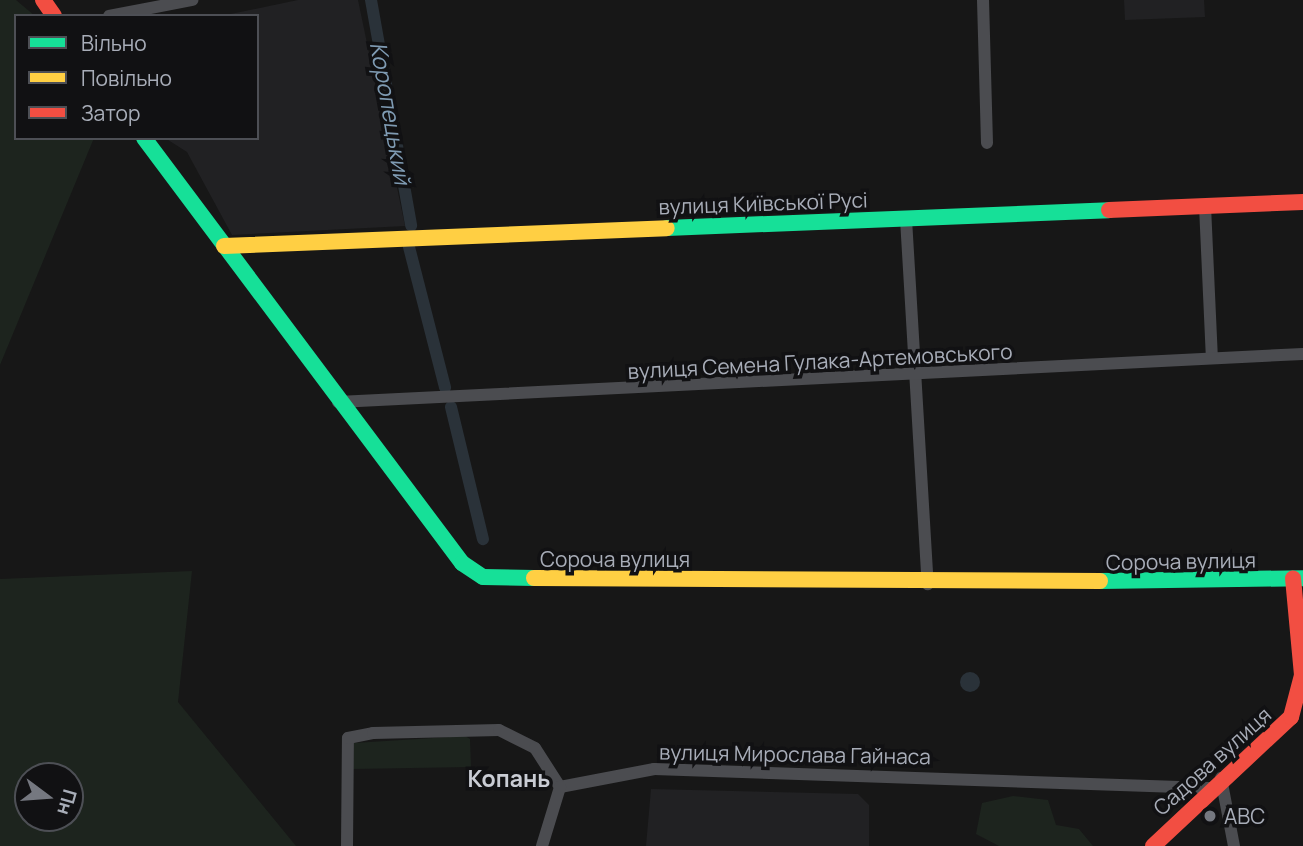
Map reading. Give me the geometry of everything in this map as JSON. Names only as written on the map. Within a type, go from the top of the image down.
[{"type":"street","points":[[119,14],[192,0]]},
{"type":"street","points":[[983,0],[987,143]]},
{"type":"street","name":"Сороча вулиця","points":[[145,140],[338,402],[462,563],[483,577],[928,584],[1298,578]]},
{"type":"street","name":"вулиця Київської Русі","points":[[224,246],[1303,202]]},
{"type":"street","points":[[1205,206],[1212,358]]},
{"type":"street","points":[[906,219],[928,584]]},
{"type":"street","name":"вулиця Семена Гулака-Артемовського","points":[[338,402],[916,376],[1303,354]]},
{"type":"street","name":"Садова вулиця","points":[[1153,846],[1215,783],[1291,717],[1302,675],[1298,578]]},
{"type":"street","points":[[347,846],[348,738],[499,730],[535,748],[560,786],[542,846]]},
{"type":"street","name":"вулиця Мирослава Гайнаса","points":[[560,786],[654,769],[1215,783]]},
{"type":"street","points":[[1215,783],[1234,846]]},
{"type":"shaded area","points":[[0,0],[16,0],[33,14],[14,14],[14,140],[93,140],[0,365]]},
{"type":"shaded area","points":[[298,0],[358,0],[405,226],[232,235],[187,152],[168,140],[259,140],[259,14],[231,14]]},
{"type":"shaded area","points":[[1124,0],[1204,0],[1205,17],[1125,20]]},
{"type":"shaded area","points":[[192,571],[178,702],[296,846],[0,846],[0,579]]},
{"type":"shaded area","points":[[970,672],[977,675],[980,682],[977,689],[970,692],[963,689],[960,682],[963,675]]},
{"type":"shaded area","points":[[465,736],[470,739],[471,767],[353,769],[354,743]]},
{"type":"shaded area","points":[[651,789],[858,794],[869,805],[869,846],[646,846]]},
{"type":"shaded area","points":[[1013,796],[1048,800],[1056,825],[1079,829],[1093,846],[999,846],[976,834],[982,803]]},
{"type":"waterway","name":"Коропецький","points":[[371,0],[411,225]]},
{"type":"waterway","name":"Коропецький","points":[[409,247],[445,387]]},
{"type":"waterway","name":"Коропецький","points":[[451,407],[483,539]]},
{"type":"traffic: fast","points":[[145,140],[462,563],[483,577],[534,578]]},
{"type":"traffic: fast","points":[[667,228],[1109,210]]},
{"type":"traffic: fast","points":[[1100,581],[1303,578]]},
{"type":"traffic: slow","points":[[224,246],[667,228]]},
{"type":"traffic: slow","points":[[534,578],[1100,581]]},
{"type":"traffic: jam","points":[[43,0],[53,14]]},
{"type":"traffic: jam","points":[[1109,210],[1303,202]]},
{"type":"traffic: jam","points":[[1153,846],[1291,717],[1302,675],[1293,578]]},
{"type":"place","name":"ABC","points":[[1210,816]]},
{"type":"district","name":"Копань","points":[[509,778]]}]
